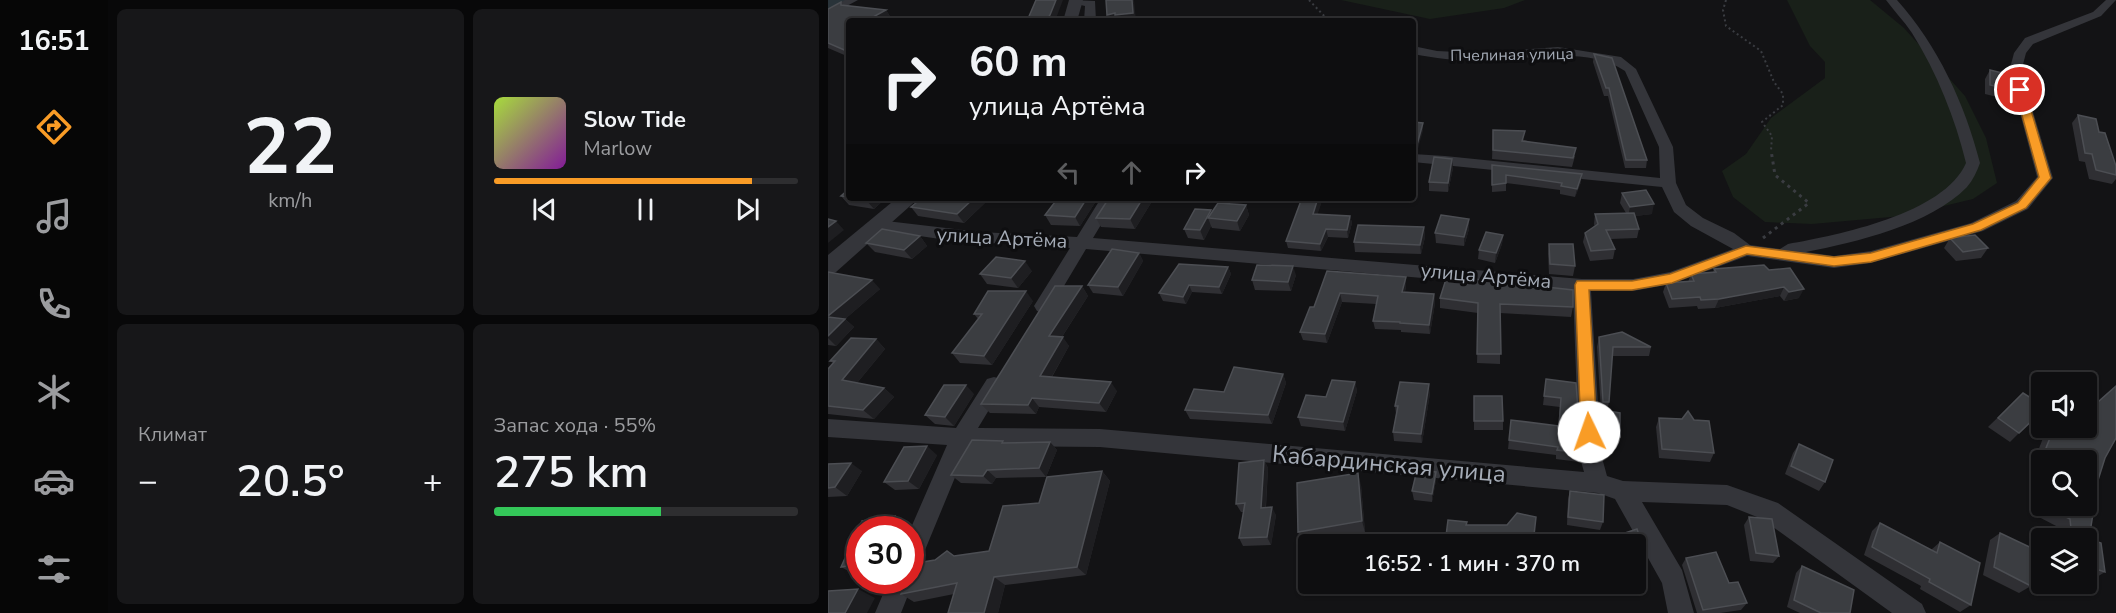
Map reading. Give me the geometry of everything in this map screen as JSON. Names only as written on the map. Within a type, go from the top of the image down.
[{"type":"street","points":[[828,13],[853,0]]},
{"type":"street","points":[[1772,253],[1831,242],[1882,226],[1928,206],[1962,185],[1973,163],[1967,133],[1950,95],[1904,13],[1891,0]]},
{"type":"street","name":"улица Артёма","points":[[878,225],[934,234],[1082,243],[1582,285],[1632,285],[1672,278],[1747,250],[1834,262],[1871,257],[1977,227],[2022,206],[2045,178],[2015,72],[2020,53],[2030,40],[2097,14],[2112,0]]},
{"type":"street","points":[[1071,18],[1076,1],[1091,3],[1090,18]]},
{"type":"street","name":"Пчелиная улица","points":[[1416,52],[1479,57],[1558,51],[1617,60],[1630,69],[1666,147],[1668,183]]},
{"type":"street","points":[[1416,158],[1470,161],[1576,175],[1668,183],[1680,208],[1697,222],[1728,237],[1747,250]]},
{"type":"street","points":[[828,267],[906,201]]},
{"type":"street","points":[[1034,320],[1107,201]]},
{"type":"street","points":[[1582,285],[1590,454],[1598,483]]},
{"type":"street","points":[[924,526],[962,437],[1004,369]]},
{"type":"street","name":"Кабардинская улица","points":[[828,428],[962,437],[1100,438],[1598,483],[1623,491],[1727,495],[1770,511],[1913,613]]},
{"type":"street","points":[[1623,491],[1673,579],[1681,613]]},
{"type":"street","points":[[888,613],[896,594]]},
{"type":"path","points":[[1309,0],[1326,18]]},
{"type":"path","points":[[1726,0],[1723,10],[1726,26],[1761,51],[1774,82],[1783,94],[1783,105],[1762,122],[1772,136],[1769,145],[1775,161],[1775,175],[1809,204],[1747,250]]},
{"type":"shaded area","points":[[1341,0],[1525,0],[1504,8],[1430,19]]},
{"type":"shaded area","points":[[1787,0],[1870,0],[1904,28],[1965,96],[1986,138],[1997,183],[1973,199],[1902,216],[1812,224],[1765,222],[1733,197],[1722,171],[1746,154],[1771,118],[1825,78],[1825,62],[1810,46]]},
{"type":"building","points":[[1036,0],[1056,0],[1048,18],[1028,18]]},
{"type":"building","points":[[1106,0],[1132,0],[1133,13],[1107,15]]},
{"type":"building","points":[[841,2],[841,5],[886,10],[873,17],[877,18],[846,18],[846,51],[828,43],[828,9]]},
{"type":"building","points":[[1594,54],[1612,58],[1647,160],[1626,160],[1609,88],[1606,88]]},
{"type":"building","points":[[1990,70],[2007,74],[2007,89],[1990,85]]},
{"type":"building","points":[[2078,115],[2096,119],[2099,132],[2105,133],[2116,166],[2116,175],[2096,170],[2092,154],[2085,153]]},
{"type":"building","points":[[1416,122],[1423,123],[1417,145]]},
{"type":"building","points":[[1493,130],[1525,131],[1522,141],[1576,148],[1573,158],[1493,150]]},
{"type":"building","points":[[1434,157],[1452,159],[1448,183],[1429,182]]},
{"type":"building","points":[[1492,165],[1582,174],[1577,189],[1561,186],[1562,183],[1506,175],[1506,183],[1492,185]]},
{"type":"building","points":[[1646,190],[1654,204],[1630,207],[1622,193]]},
{"type":"building","points":[[918,201],[971,201],[957,214],[911,207]]},
{"type":"building","points":[[1056,201],[1085,201],[1075,217],[1045,215]]},
{"type":"building","points":[[1107,201],[1141,201],[1130,219],[1096,218]]},
{"type":"building","points":[[1301,201],[1317,201],[1313,214],[1350,216],[1347,230],[1326,229],[1320,244],[1286,241]]},
{"type":"building","points":[[1218,203],[1246,205],[1237,221],[1208,218]]},
{"type":"building","points":[[1195,209],[1211,210],[1200,230],[1184,229]]},
{"type":"building","points":[[1634,213],[1639,229],[1606,230],[1615,249],[1591,251],[1585,233],[1598,224],[1595,214]]},
{"type":"building","points":[[1441,215],[1469,219],[1464,237],[1435,233]]},
{"type":"building","points":[[828,219],[836,221],[828,227]]},
{"type":"building","points":[[1358,225],[1424,227],[1420,245],[1354,242]]},
{"type":"building","points":[[882,229],[920,236],[904,250],[866,243]]},
{"type":"building","points":[[1486,232],[1503,235],[1496,253],[1479,250]]},
{"type":"building","points":[[1975,235],[1988,248],[1963,252],[1950,238]]},
{"type":"building","points":[[1549,244],[1573,244],[1575,266],[1550,264]]},
{"type":"building","points":[[1112,249],[1139,253],[1118,287],[1088,285]]},
{"type":"building","points":[[996,257],[1025,261],[1011,278],[980,274]]},
{"type":"building","points":[[1179,264],[1228,267],[1219,287],[1189,285],[1183,297],[1159,293]]},
{"type":"building","points":[[1257,265],[1293,266],[1288,282],[1252,280]]},
{"type":"building","points":[[1764,265],[1769,270],[1790,268],[1804,289],[1789,292],[1784,287],[1719,299],[1701,300],[1700,297],[1672,299],[1666,283],[1694,281],[1691,274],[1716,272],[1714,269]]},
{"type":"building","points":[[1327,271],[1406,277],[1402,292],[1434,294],[1429,325],[1373,321],[1378,296],[1340,293],[1325,334],[1300,332],[1310,307],[1314,307]]},
{"type":"building","points":[[828,272],[872,280],[828,316]]},
{"type":"building","points":[[1447,276],[1573,290],[1573,307],[1500,304],[1501,354],[1477,354],[1478,303],[1440,298]]},
{"type":"building","points":[[1055,286],[1082,286],[1049,336],[1063,337],[1040,376],[1111,382],[1099,403],[1032,398],[1028,405],[981,404]]},
{"type":"building","points":[[988,291],[1026,291],[984,356],[952,353],[982,314],[974,314]]},
{"type":"building","points":[[828,317],[845,319],[828,336]]},
{"type":"building","points":[[1622,332],[1651,347],[1613,347],[1609,402],[1603,402],[1599,337]]},
{"type":"building","points":[[851,338],[876,339],[842,380],[884,388],[863,410],[828,406],[828,369],[835,361],[830,361]]},
{"type":"building","points":[[1234,367],[1283,374],[1268,415],[1185,410],[1194,389],[1224,392]]},
{"type":"building","points":[[1546,379],[1576,383],[1581,453],[1557,450],[1558,447],[1509,440],[1511,420],[1559,426],[1561,398],[1544,396]]},
{"type":"building","points":[[1332,380],[1355,382],[1343,422],[1298,417],[1306,395],[1326,397]]},
{"type":"building","points":[[1400,382],[1429,384],[1421,434],[1393,432]]},
{"type":"building","points":[[944,385],[966,385],[945,417],[925,415]]},
{"type":"building","points":[[2116,386],[2116,438],[2105,458],[2097,483],[2097,450],[2050,450],[2046,448],[2050,438],[2097,438],[2097,400],[2099,401]]},
{"type":"building","points":[[2023,393],[2031,398],[2031,422],[2019,433],[1998,418]]},
{"type":"building","points":[[1474,396],[1502,396],[1503,421],[1474,421]]},
{"type":"building","points":[[1602,410],[1620,413],[1620,437],[1604,434]]},
{"type":"building","points":[[1688,411],[1694,420],[1709,421],[1714,453],[1662,449],[1659,418],[1682,419]]},
{"type":"building","points":[[972,440],[1003,441],[1002,443],[1050,442],[1039,468],[987,470],[983,476],[951,475]]},
{"type":"building","points":[[1799,444],[1833,460],[1825,482],[1791,466]]},
{"type":"building","points":[[927,446],[908,481],[884,482],[904,447]]},
{"type":"building","points":[[1264,460],[1261,508],[1272,507],[1267,537],[1239,538],[1245,503],[1236,504],[1239,463]]},
{"type":"building","points":[[851,463],[835,487],[828,488],[828,464]]},
{"type":"building","points":[[1417,470],[1436,472],[1432,494],[1412,491]]},
{"type":"building","points":[[1102,471],[1077,567],[994,577],[984,613],[948,613],[957,583],[924,589],[924,562],[935,560],[947,551],[954,556],[989,551],[1003,506],[1039,503],[1047,477]]},
{"type":"building","points":[[1358,473],[1362,521],[1298,532],[1297,483]]},
{"type":"building","points":[[1570,491],[1604,495],[1603,522],[1568,517]]},
{"type":"building","points":[[1517,513],[1536,517],[1534,534],[1446,534],[1448,520],[1467,522],[1466,525],[1507,525]]},
{"type":"building","points":[[2064,516],[2093,516],[2091,528],[2071,528],[2070,519]]},
{"type":"building","points":[[1749,517],[1772,519],[1779,556],[1756,553]]},
{"type":"building","points":[[1880,523],[1937,553],[1940,542],[1980,563],[1971,605],[1872,547]]},
{"type":"building","points":[[1637,529],[1639,534],[1622,534]]},
{"type":"building","points":[[2000,533],[2031,548],[2031,586],[1994,567]]},
{"type":"building","points":[[2097,542],[2101,543],[2105,572],[2097,569]]},
{"type":"building","points":[[1716,552],[1729,583],[1738,582],[1747,603],[1703,610],[1686,558]]},
{"type":"building","points":[[846,556],[846,566],[841,567]]},
{"type":"building","points":[[1802,566],[1854,590],[1850,613],[1821,613],[1794,600]]},
{"type":"building","points":[[846,590],[846,594],[855,594],[845,613],[828,613],[828,591]]},
{"type":"waterway","points":[[828,5],[839,0]]},
{"type":"route","points":[[1589,432],[1582,285],[1632,285],[1672,278],[1746,250],[1834,262],[1871,257],[1977,227],[2022,206],[2045,178],[2020,90]]}]
